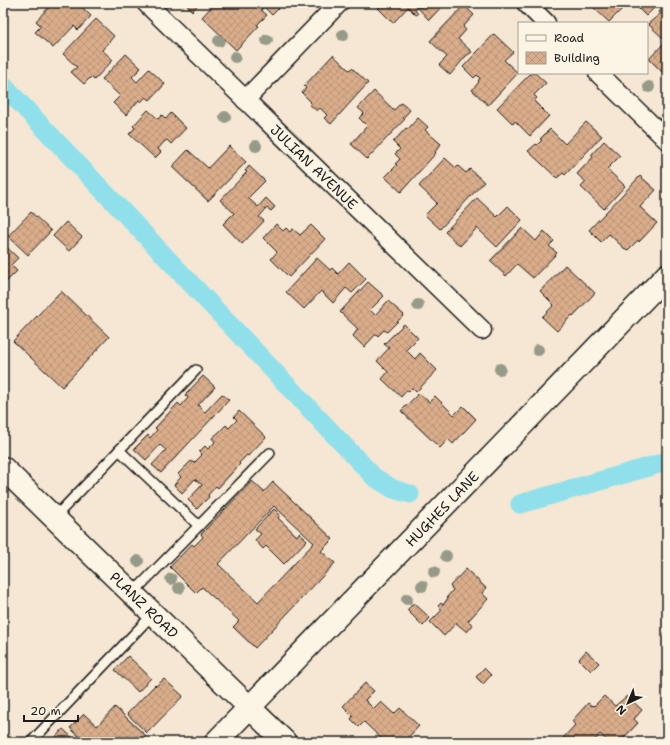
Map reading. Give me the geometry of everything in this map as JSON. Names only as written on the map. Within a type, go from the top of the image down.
[{"type":"street","name":"JULIAN AVENUE","points":[[146,3],[482,330]]},
{"type":"street","points":[[245,100],[339,3]]},
{"type":"street","points":[[526,3],[545,22]]},
{"type":"street","points":[[599,74],[667,140]]},
{"type":"street","name":"HUGHES LANE","points":[[216,742],[667,275]]},
{"type":"street","name":"PLANZ ROAD","points":[[3,468],[285,742]]},
{"type":"lane","points":[[54,518],[196,370]]},
{"type":"lane","points":[[119,450],[198,526]]},
{"type":"lane","points":[[132,594],[270,453]]},
{"type":"lane","points":[[31,742],[153,614]]},
{"type":"building","points":[[53,3],[78,3],[91,16],[78,30],[74,26],[53,48],[35,32],[41,26],[36,21]]},
{"type":"building","points":[[185,3],[200,3],[192,11]]},
{"type":"building","points":[[215,3],[219,3],[225,8],[229,3],[258,3],[263,8],[261,10],[267,15],[257,25],[259,26],[236,50],[202,17]]},
{"type":"building","points":[[263,3],[284,3],[272,15],[264,7],[266,6]]},
{"type":"building","points":[[383,3],[445,3],[429,20],[419,9],[421,7],[420,6],[415,10],[418,14],[416,15],[408,7],[393,23],[378,8]]},
{"type":"building","points":[[596,3],[628,3],[609,22],[593,7]]},
{"type":"building","points":[[633,3],[659,3],[646,16]]},
{"type":"building","points":[[464,5],[474,15],[463,27],[466,30],[458,39],[472,52],[466,56],[450,75],[439,65],[447,57],[430,41]]},
{"type":"building","points":[[663,7],[667,11],[667,70],[664,74],[649,59],[666,41],[648,24],[661,13],[659,12]]},
{"type":"building","points":[[96,19],[114,36],[102,50],[113,60],[94,80],[91,77],[84,84],[71,72],[77,67],[63,54]]},
{"type":"building","points":[[494,34],[513,52],[504,60],[518,73],[488,105],[472,90],[479,82],[478,81],[480,78],[477,75],[474,78],[463,67]]},
{"type":"building","points":[[126,54],[141,68],[132,77],[137,82],[149,69],[165,84],[150,100],[146,97],[141,102],[139,100],[126,115],[113,103],[120,96],[102,79]]},
{"type":"building","points":[[333,55],[349,70],[352,68],[368,83],[331,124],[324,118],[327,115],[320,108],[317,111],[309,104],[311,102],[302,93],[306,88],[304,86]]},
{"type":"building","points":[[530,74],[536,74],[546,83],[534,95],[537,98],[534,101],[549,116],[530,136],[515,121],[513,124],[497,108]]},
{"type":"building","points":[[374,91],[394,110],[401,103],[410,110],[403,118],[405,119],[367,159],[351,144],[367,126],[359,118],[364,113],[358,108]]},
{"type":"building","points":[[148,110],[158,119],[162,115],[166,119],[171,113],[186,128],[171,144],[167,140],[164,142],[158,149],[161,152],[155,158],[129,134],[135,128],[133,126]]},
{"type":"building","points":[[418,118],[428,127],[425,130],[441,144],[435,152],[436,153],[401,192],[385,177],[397,165],[395,164],[400,159],[395,154],[400,149],[393,142]]},
{"type":"building","points":[[586,122],[602,136],[565,175],[563,173],[557,178],[528,151],[542,140],[540,139],[550,129],[565,144]]},
{"type":"building","points":[[604,141],[620,156],[607,169],[625,186],[604,209],[581,187],[586,182],[577,174],[593,157],[591,155]]},
{"type":"building","points":[[229,146],[246,162],[208,201],[172,167],[188,150],[208,168]]},
{"type":"building","points":[[445,158],[456,168],[458,166],[466,173],[470,169],[484,182],[440,229],[425,215],[437,203],[419,186]]},
{"type":"building","points":[[249,166],[265,181],[248,198],[258,207],[266,198],[275,207],[271,211],[267,208],[259,217],[264,221],[242,244],[223,224],[234,213],[220,200],[247,172],[245,171]]},
{"type":"building","points":[[640,176],[656,190],[640,207],[657,223],[639,242],[638,240],[627,251],[609,234],[601,242],[589,230]]},
{"type":"building","points":[[477,198],[497,217],[508,206],[522,220],[497,247],[477,228],[460,246],[445,232]]},
{"type":"building","points":[[31,212],[51,231],[28,255],[8,236]]},
{"type":"building","points":[[66,222],[82,237],[69,251],[53,236]]},
{"type":"building","points":[[276,224],[283,231],[286,228],[290,232],[293,229],[300,235],[311,225],[325,239],[289,277],[271,259],[277,252],[263,238]]},
{"type":"building","points":[[522,228],[536,241],[544,231],[554,241],[549,246],[557,253],[533,278],[517,264],[506,276],[490,261]]},
{"type":"building","points":[[3,244],[18,258],[11,265],[17,271],[3,285]]},
{"type":"building","points":[[317,258],[330,270],[332,268],[338,274],[349,262],[366,279],[352,293],[346,288],[333,303],[321,291],[304,309],[286,292]]},
{"type":"building","points":[[565,265],[595,293],[557,331],[542,317],[554,305],[540,291]]},
{"type":"building","points":[[368,282],[384,296],[370,310],[375,315],[388,301],[404,315],[387,332],[384,330],[378,336],[376,334],[364,347],[353,336],[358,329],[340,312]]},
{"type":"building","points":[[61,291],[109,337],[62,387],[13,341]]},
{"type":"building","points":[[404,324],[418,338],[406,350],[415,359],[420,353],[437,370],[416,392],[412,388],[408,392],[407,390],[401,397],[382,379],[388,372],[377,361],[389,348],[384,344]]},
{"type":"building","points":[[203,376],[215,387],[198,405],[205,412],[222,394],[229,400],[161,473],[152,465],[166,450],[160,445],[146,460],[134,449],[148,435],[150,438],[157,430],[155,428],[178,403],[181,406],[188,398],[185,395]]},
{"type":"building","points":[[419,393],[429,402],[435,396],[454,415],[463,406],[476,419],[453,444],[448,439],[440,448],[401,411]]},
{"type":"building","points":[[239,411],[266,437],[248,456],[247,455],[239,463],[240,464],[218,488],[216,486],[208,495],[209,497],[197,509],[188,500],[202,485],[195,479],[182,493],[174,485],[181,477],[178,474],[191,461],[194,463],[202,455],[199,452],[205,446],[208,449],[215,442],[212,438],[226,425],[229,428],[237,420],[234,417]]},
{"type":"building","points":[[252,481],[264,492],[273,482],[333,539],[321,551],[335,563],[255,648],[233,627],[239,621],[202,587],[196,593],[170,567],[192,544],[194,546],[203,537],[201,534]],"holes":[[[274,506],[314,543],[258,602],[218,564]]]},
{"type":"building","points":[[274,509],[280,515],[278,518],[297,536],[299,533],[307,540],[284,564],[266,546],[263,549],[255,540],[261,534],[255,529]]},
{"type":"building","points":[[466,569],[486,588],[482,593],[488,599],[468,621],[473,625],[467,632],[456,623],[444,636],[430,622],[442,610],[438,606],[441,603],[443,605],[453,590],[450,586]]},
{"type":"building","points":[[414,603],[430,618],[423,626],[407,610]]},
{"type":"building","points":[[586,651],[599,663],[591,671],[579,659]]},
{"type":"building","points":[[128,656],[151,678],[138,692],[115,670]]},
{"type":"building","points":[[484,668],[491,675],[483,684],[476,677]]},
{"type":"building","points":[[164,679],[183,696],[147,733],[127,714],[155,685],[156,686]]},
{"type":"building","points":[[365,683],[374,691],[365,700],[374,709],[381,702],[394,714],[400,708],[419,726],[404,742],[385,742],[364,722],[359,727],[351,719],[353,716],[343,706]]},
{"type":"building","points":[[604,696],[615,706],[627,696],[642,710],[634,719],[638,723],[620,742],[609,742],[600,734],[594,741],[595,742],[568,742],[563,738],[575,725],[572,721],[588,703],[594,706]]},
{"type":"building","points":[[115,707],[146,736],[140,742],[85,742],[70,728],[84,714],[97,726]]},
{"type":"building","points":[[63,729],[77,742],[51,742]]},
{"type":"waterway","points":[[3,85],[374,477],[393,489],[410,494]]},
{"type":"waterway","points":[[520,504],[667,461]]}]
